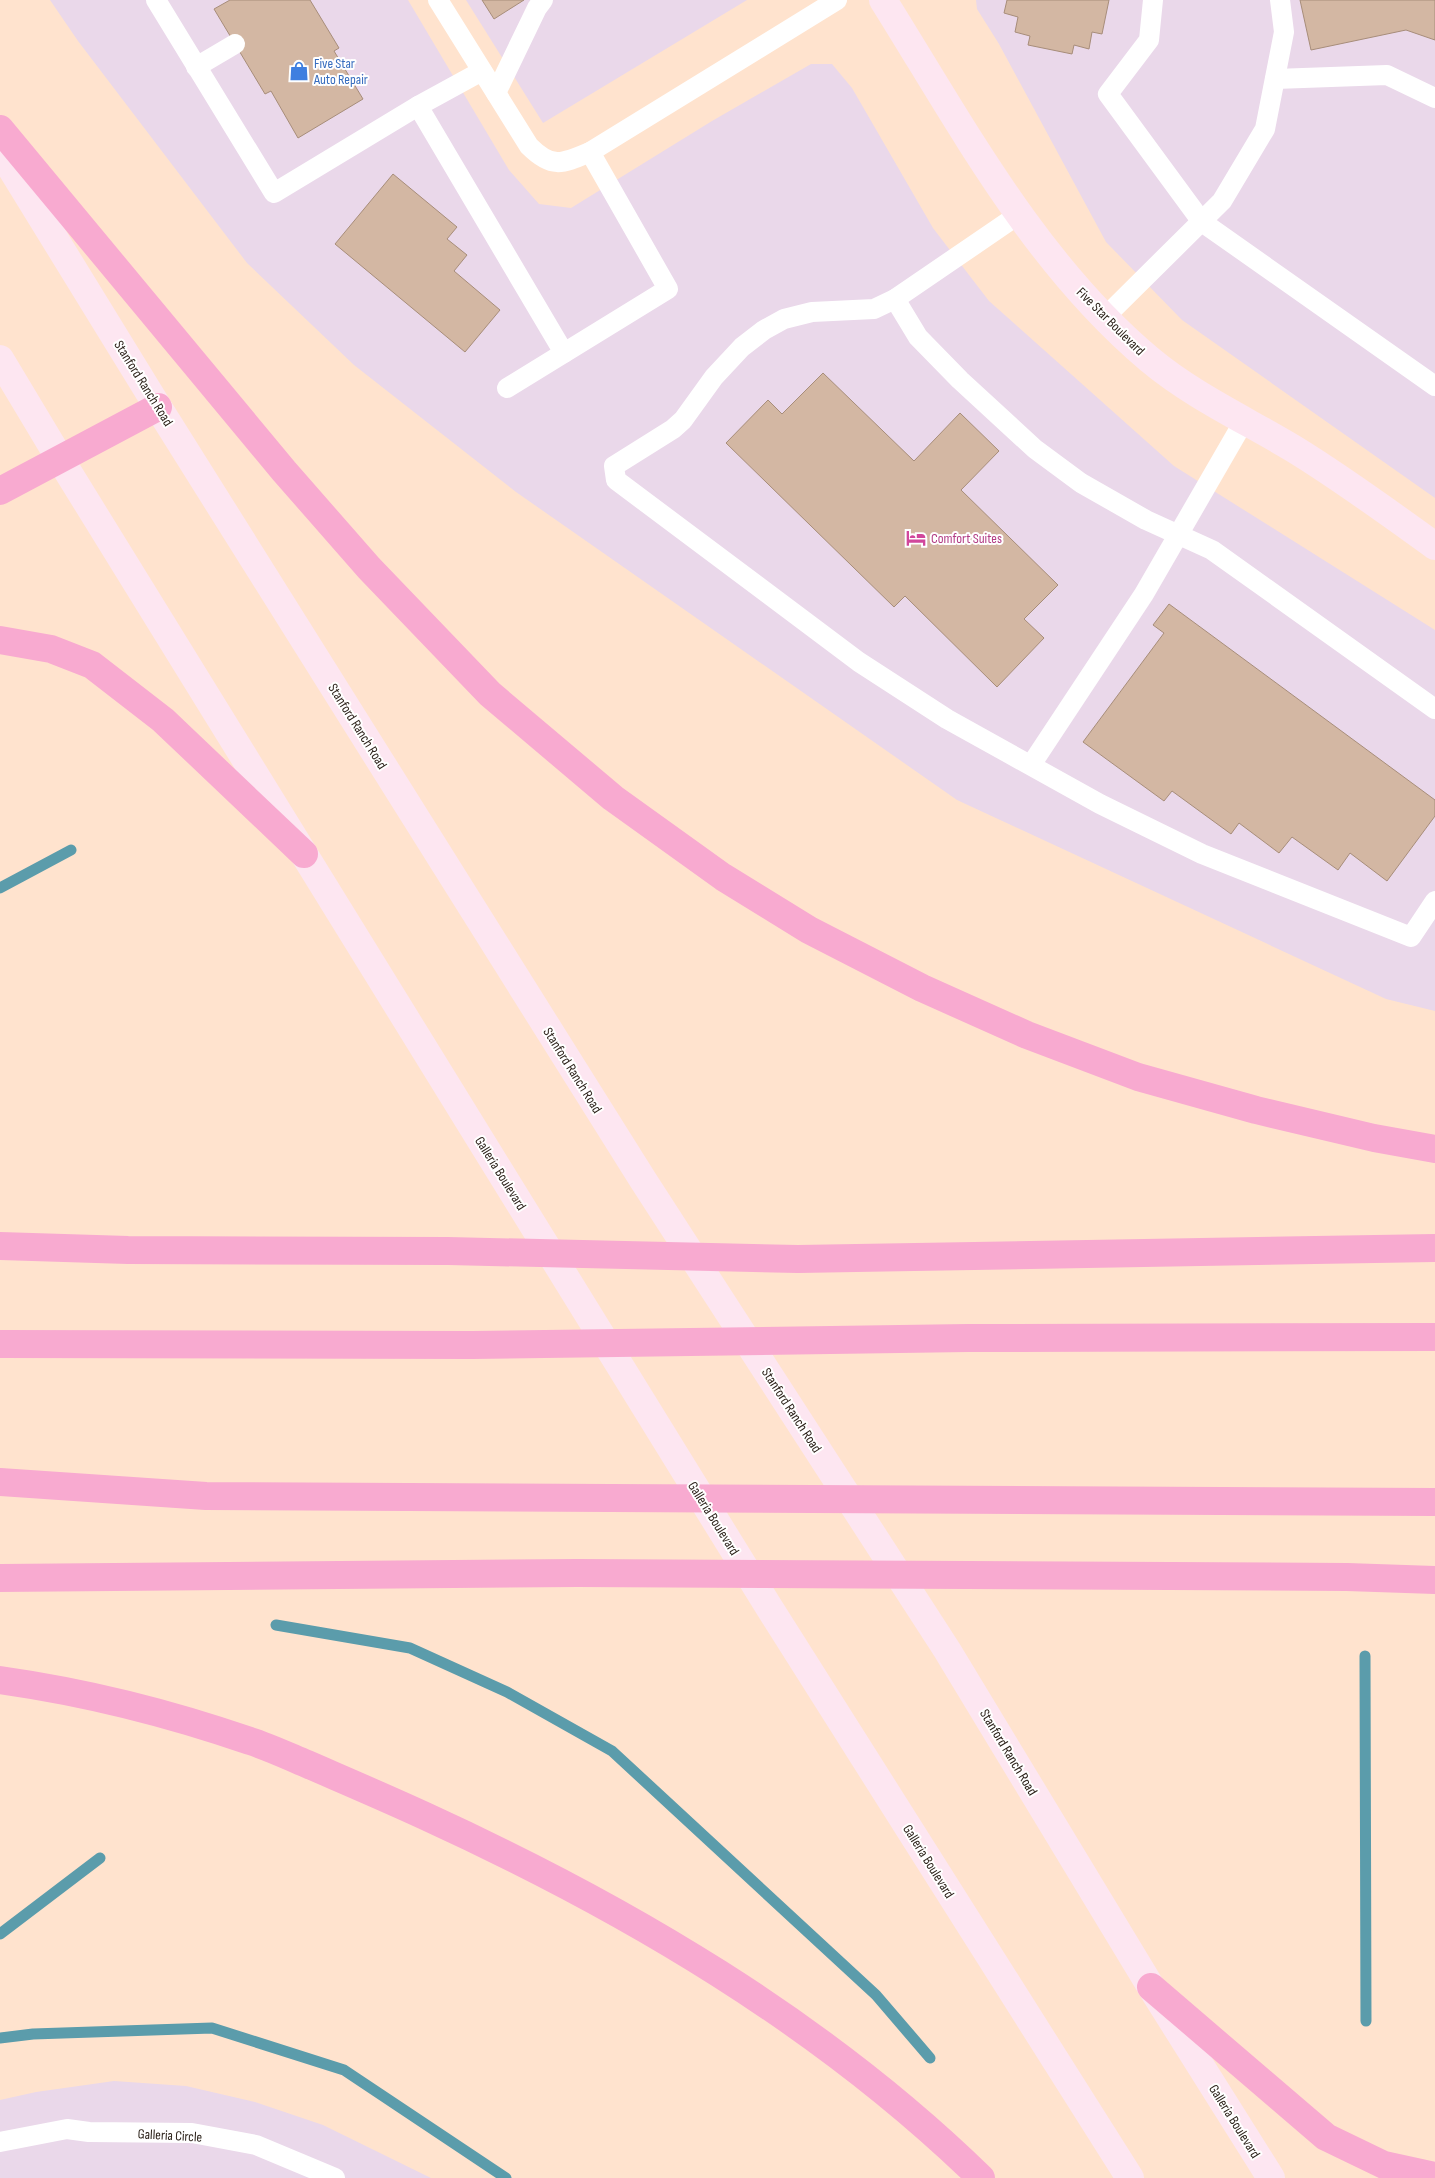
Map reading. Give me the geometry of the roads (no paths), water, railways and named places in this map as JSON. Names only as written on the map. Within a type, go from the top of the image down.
[{"type":"highway","points":[[0,129],[284,471],[380,580],[490,694],[613,798],[723,877],[809,930],[922,988],[1028,1035],[1138,1077],[1184,1090],[1256,1110],[1365,1136],[1435,1149]]},
{"type":"highway","points":[[0,492],[158,407]]},
{"type":"highway","points":[[0,640],[51,650],[92,665],[163,720],[304,854]]},
{"type":"highway","points":[[0,1246],[128,1250],[448,1251],[798,1259],[1435,1248]]},
{"type":"highway","points":[[0,1344],[472,1345],[968,1338],[1435,1337]]},
{"type":"highway","points":[[0,1482],[206,1496],[1435,1502]]},
{"type":"highway","points":[[0,1578],[578,1573],[1347,1577],[1435,1580]]},
{"type":"highway","points":[[0,1680],[49,1687],[160,1713],[252,1741],[364,1788],[499,1850],[592,1898],[688,1955],[773,2010],[860,2073],[942,2140],[980,2178]]},
{"type":"highway","points":[[1151,1987],[1326,2137],[1384,2165],[1435,2176]]},
{"type":"main road","name":"Five Star Boulevard","points":[[883,0],[1018,215],[1059,267],[1104,318],[1150,360],[1202,396],[1339,478],[1435,546]]},
{"type":"main road","name":"Stanford Ranch Road","points":[[0,150],[158,407],[643,1180],[947,1650],[1151,1987]]},
{"type":"main road","points":[[0,358],[60,459],[304,854]]},
{"type":"main road","name":"Galleria Boulevard","points":[[304,854],[794,1648],[1130,2178]]},
{"type":"main road","name":"Galleria Boulevard","points":[[1151,1987],[1271,2178]]},
{"type":"lane","points":[[156,0],[274,193],[418,106],[482,71]]},
{"type":"lane","points":[[438,0],[529,146],[543,159],[556,162],[568,161],[590,152],[837,0]]},
{"type":"lane","points":[[496,93],[537,8],[543,0]]},
{"type":"lane","points":[[1153,0],[1149,40],[1108,94],[1202,222],[1435,386]]},
{"type":"lane","points":[[1104,318],[1222,201],[1265,129],[1284,32],[1280,0]]},
{"type":"lane","points":[[196,67],[235,44]]},
{"type":"lane","points":[[1275,79],[1387,75],[1435,98]]},
{"type":"lane","points":[[418,106],[564,353]]},
{"type":"lane","points":[[507,388],[668,289],[590,152]]},
{"type":"lane","points":[[1018,215],[895,299],[874,309],[812,312],[784,319],[764,330],[742,347],[714,377],[673,429],[614,466],[616,480],[859,662],[947,719],[1100,804],[1202,854],[1411,937],[1435,901]]},
{"type":"lane","points":[[895,299],[918,337],[960,380],[1035,449],[1081,483],[1146,520],[1212,550],[1435,709]]},
{"type":"lane","points":[[1031,765],[1144,594],[1244,421]]},
{"type":"lane","name":"Galleria Circle","points":[[0,2142],[66,2129],[89,2132],[192,2133],[256,2145],[335,2178]]},
{"type":"waterway","points":[[0,888],[71,850]]},
{"type":"waterway","points":[[276,1625],[410,1648],[507,1692],[612,1751],[876,1995],[930,2058]]},
{"type":"waterway","points":[[1365,1656],[1366,2021]]},
{"type":"waterway","points":[[0,1934],[100,1858]]},
{"type":"waterway","points":[[0,2038],[33,2034],[212,2028],[344,2070],[506,2178]]},
{"type":"place","name":"Five Star Auto Repair","points":[[299,71]]},
{"type":"place","name":"Comfort Suites","points":[[916,538]]}]
